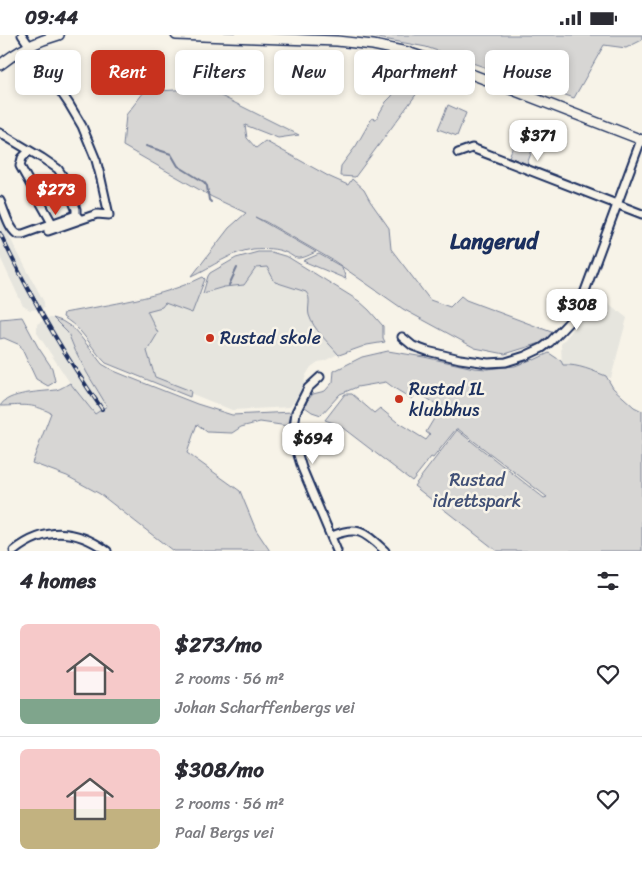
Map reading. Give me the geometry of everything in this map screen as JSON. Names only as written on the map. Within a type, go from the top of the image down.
[{"type":"main road","points":[[0,65],[29,45],[59,35]]},
{"type":"main road","points":[[176,35],[350,42],[407,51],[641,140]]},
{"type":"street","points":[[0,201],[13,231],[17,234],[23,234],[52,223],[78,217],[99,213],[109,215],[96,160],[82,126],[22,35]]},
{"type":"street","points":[[0,133],[54,165],[62,175],[78,217]]},
{"type":"street","points":[[402,337],[413,347],[460,359],[488,363],[506,362],[542,349],[560,333],[574,315],[585,291],[641,140]]},
{"type":"street","points":[[458,153],[472,149],[642,214]]},
{"type":"street","points":[[29,151],[22,158],[20,166],[52,223]]},
{"type":"street","points":[[48,231],[72,223],[78,217]]},
{"type":"street","points":[[320,377],[308,388],[296,412],[294,438],[296,452],[303,471],[338,551]]},
{"type":"street","points":[[332,536],[342,532],[358,531],[366,535],[385,551]]},
{"type":"street","points":[[14,551],[31,540],[54,533],[74,535],[90,540],[107,551]]},
{"type":"shaded area","points":[[0,212],[11,240],[44,302],[42,309],[30,310],[23,306],[0,257]]},
{"type":"shaded area","name":"Rustad skole","points":[[267,267],[275,282],[306,292],[309,295],[309,315],[317,331],[338,354],[311,367],[306,375],[302,390],[290,407],[232,410],[110,361],[88,327],[162,307],[173,292],[187,288],[203,293],[224,287],[244,285],[256,268]]},
{"type":"shaded area","points":[[591,296],[608,303],[627,318],[611,378],[562,367],[561,344],[580,321]]},
{"type":"shaded area","points":[[48,318],[53,318],[68,333],[87,373],[107,406],[95,414],[70,383],[37,333],[37,324]]},
{"type":"green space","points":[[362,35],[642,35],[642,40],[626,48],[604,45],[574,98],[565,95],[569,95],[569,50],[485,50],[485,67],[475,64],[475,50],[435,50]]},
{"type":"green space","points":[[175,90],[175,95],[219,95],[299,135],[278,138],[245,125],[247,138],[256,148],[265,141],[348,185],[352,179],[364,190],[389,228],[391,249],[430,300],[450,307],[461,296],[466,300],[554,333],[544,342],[505,354],[475,348],[403,309],[334,261],[255,217],[316,252],[296,258],[275,249],[253,249],[229,256],[192,276],[229,228],[246,213],[212,197],[123,146],[126,115],[142,95],[165,95],[165,91]]},
{"type":"green space","points":[[416,95],[355,177],[340,176],[341,166],[356,146],[372,118],[376,119],[392,96]]},
{"type":"green space","points":[[448,105],[466,113],[457,136],[438,129]]},
{"type":"green space","points":[[518,133],[536,140],[527,164],[509,157]]},
{"type":"green space","points":[[258,252],[271,252],[288,257],[359,301],[383,326],[385,342],[367,345],[339,355],[311,320],[309,315],[309,297],[306,292],[275,282],[267,267],[256,268],[244,285],[224,287],[203,293],[210,273],[236,258]]},
{"type":"green space","points":[[319,254],[342,267],[346,279],[303,261]]},
{"type":"green space","points":[[203,277],[205,279],[192,313],[165,303],[162,307],[147,311],[158,333],[147,351],[155,377],[191,391],[190,397],[106,363],[79,330],[63,317],[64,313],[153,295]]},
{"type":"green space","points":[[22,317],[52,368],[55,381],[48,386],[36,379],[20,345],[4,338],[0,339],[0,319]]},
{"type":"green space","points":[[53,318],[73,328],[102,364],[114,371],[197,404],[232,415],[292,412],[288,426],[260,422],[241,427],[232,433],[207,432],[197,424],[187,453],[240,491],[256,530],[270,551],[173,551],[100,494],[67,476],[32,463],[51,413],[31,406],[0,406],[4,401],[25,393],[58,389],[70,383],[95,414],[107,406],[87,373],[68,333]]},
{"type":"green space","name":"Rustad idrettspark","points":[[388,351],[487,369],[515,366],[549,353],[561,361],[563,365],[580,367],[606,376],[613,388],[634,407],[642,411],[642,551],[497,551],[414,486],[457,430],[544,498],[547,497],[458,429],[456,429],[433,458],[431,457],[412,481],[339,425],[325,420],[345,394],[352,394],[374,413],[380,408],[397,422],[426,440],[430,435],[426,432],[441,407],[417,392],[412,399],[386,382],[357,387],[340,394],[321,415],[305,407],[313,394],[325,391],[333,382],[334,371],[362,357]]},
{"type":"waterway","points":[[146,146],[171,154],[178,166],[204,182],[207,186],[211,202]]},
{"type":"waterway","points":[[229,285],[237,268]]},
{"type":"railway","points":[[0,233],[47,323],[102,409]]},
{"type":"place","name":"Rustad skole","points":[[210,338]]},
{"type":"place","name":"Rustad IL klubbhus","points":[[399,399]]},
{"type":"district","name":"Langerud","points":[[494,241]]}]
